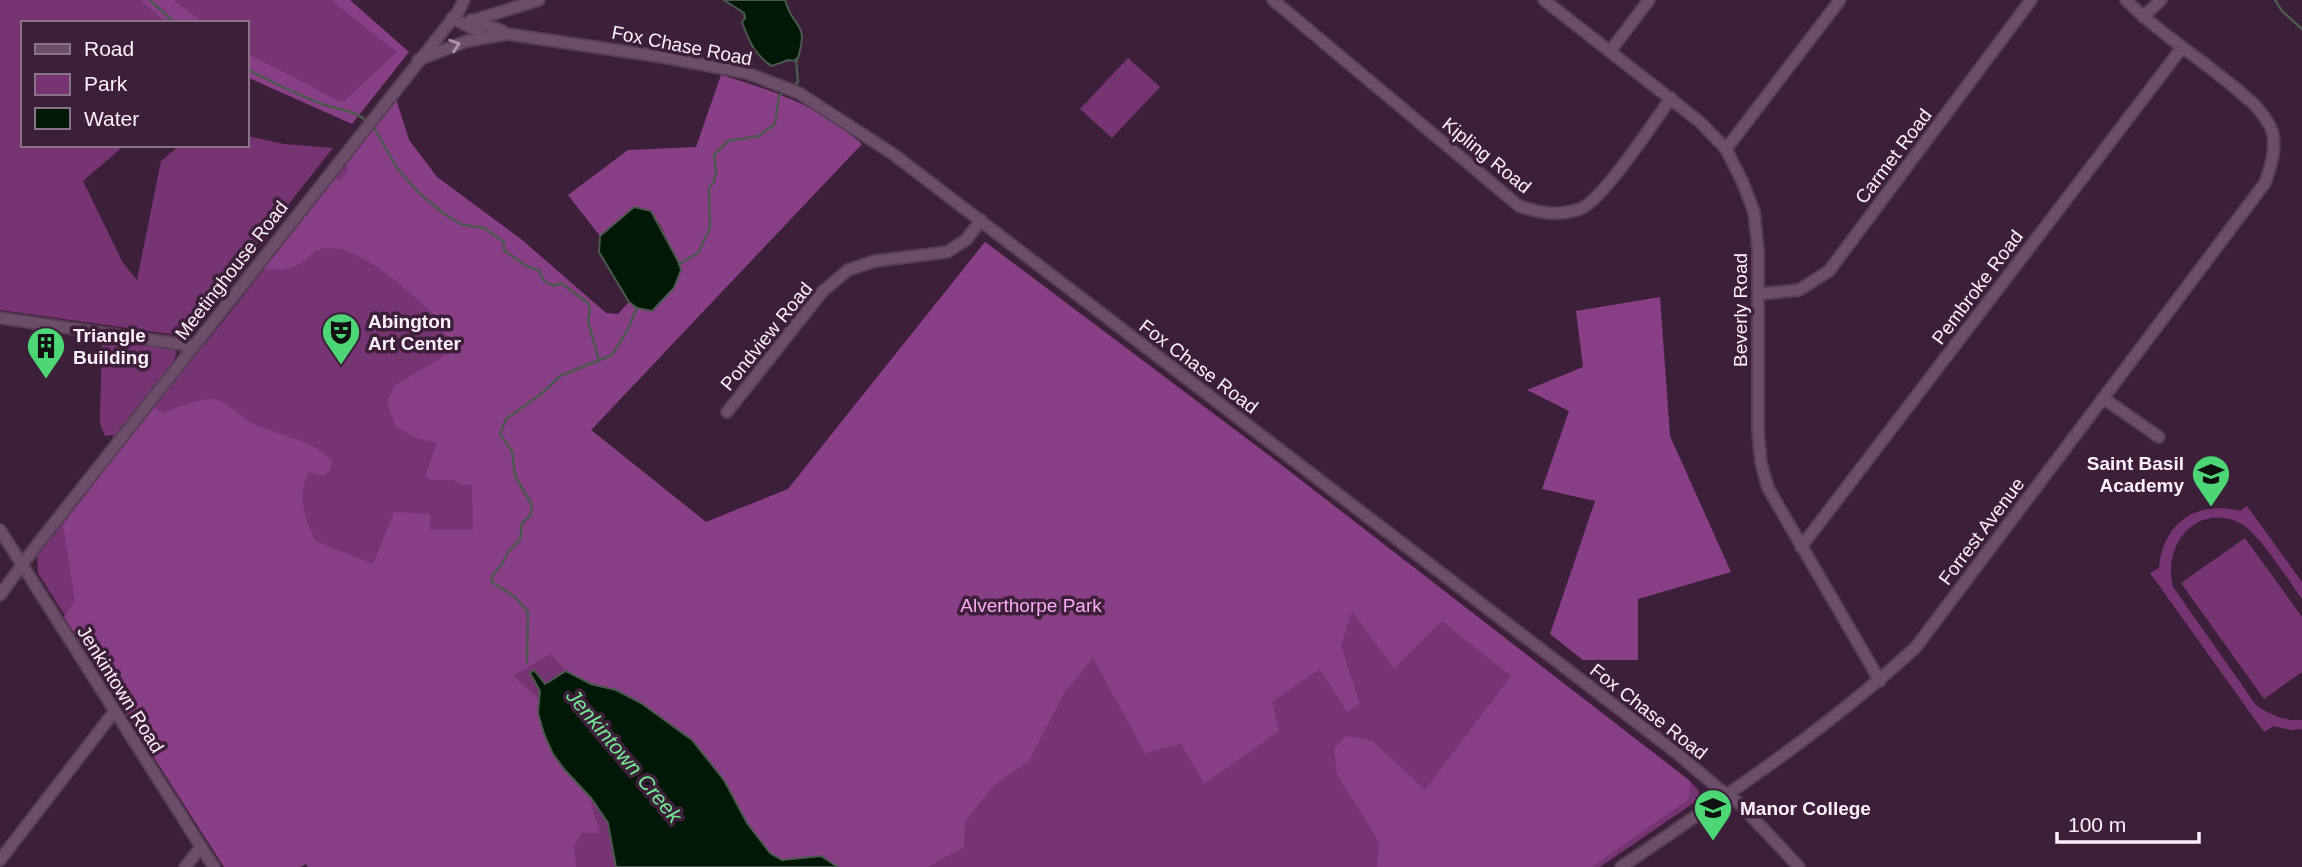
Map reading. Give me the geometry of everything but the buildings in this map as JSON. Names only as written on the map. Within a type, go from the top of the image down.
[{"type":"street","name":"Meetinghouse Road","points":[[0,595],[455,15],[464,0]]},
{"type":"street","points":[[471,21],[539,0]]},
{"type":"street","name":"Kipling Road","points":[[1273,0],[1518,206],[1541,214],[1565,213],[1584,207],[1601,193],[1671,98]]},
{"type":"street","name":"Beverly Road","points":[[1544,0],[1700,122],[1726,149],[1743,183],[1754,212],[1758,249],[1758,431],[1761,463],[1768,488],[1880,681]]},
{"type":"street","points":[[1611,50],[1648,0]]},
{"type":"street","points":[[1726,149],[1840,0]]},
{"type":"street","name":"Carmet Road","points":[[1758,295],[1798,290],[1829,271],[2031,0]]},
{"type":"street","points":[[2126,0],[2181,49]]},
{"type":"street","points":[[2143,17],[2161,0]]},
{"type":"street","name":"Fox Chase Road","points":[[455,15],[486,27],[500,29],[507,34]]},
{"type":"street","points":[[455,15],[479,32],[493,36]]},
{"type":"street","name":"Fox Chase Road","points":[[418,60],[460,44],[507,34],[663,57],[747,73],[799,93],[872,139],[981,220],[1678,754],[1739,803],[1799,867]]},
{"type":"street","name":"Forrest Avenue","points":[[1621,867],[1728,796],[1880,681],[1916,647],[2265,183],[2272,162],[2273,133],[2251,101],[2181,49]]},
{"type":"street","name":"Pembroke Road","points":[[1801,547],[2181,49]]},
{"type":"street","name":"Pondview Road","points":[[727,412],[823,291],[848,270],[875,261],[947,252],[966,240],[981,220]]},
{"type":"street","points":[[0,318],[194,346]]},
{"type":"street","points":[[2103,398],[2159,437]]},
{"type":"street","name":"Jenkintown Road","points":[[0,530],[214,867]]},
{"type":"street","points":[[0,860],[114,712]]},
{"type":"street","points":[[185,867],[201,847]]},
{"type":"green space","points":[[0,0],[140,0],[164,21],[21,21],[21,147],[123,147],[83,181],[123,263],[137,280],[161,161],[178,147],[248,147],[248,136],[284,144],[333,148],[184,336],[0,310]]},
{"type":"green space","points":[[140,0],[174,0],[202,21],[164,21]]},
{"type":"green space","points":[[174,0],[330,0],[396,52],[344,101],[248,54],[248,21],[202,21]]},
{"type":"green space","points":[[330,0],[350,0],[409,52],[352,124],[248,77],[248,54],[344,101],[396,52]]},
{"type":"green space","points":[[1128,58],[1160,87],[1112,138],[1080,109]]},
{"type":"green space","name":"Alverthorpe Park","points":[[721,75],[803,104],[832,121],[862,144],[591,430],[706,522],[788,489],[985,242],[1267,454],[1690,781],[1689,799],[1592,867],[1377,867],[1379,842],[1337,774],[1334,748],[1347,736],[1373,741],[1425,790],[1511,676],[1442,621],[1394,669],[1352,611],[1341,646],[1360,704],[1347,712],[1320,669],[1272,702],[1279,731],[1204,784],[1181,744],[1145,753],[1093,658],[1064,693],[1029,761],[993,786],[965,822],[964,847],[927,867],[838,867],[821,856],[782,860],[770,853],[747,823],[724,780],[692,740],[641,703],[616,690],[591,684],[566,671],[551,654],[513,676],[538,698],[542,727],[554,752],[591,798],[600,833],[582,833],[574,846],[576,867],[308,867],[306,864],[300,867],[224,867],[64,617],[75,600],[63,525],[153,406],[162,413],[195,401],[214,399],[224,402],[250,422],[315,447],[333,461],[329,472],[322,476],[309,472],[305,481],[303,507],[315,541],[373,564],[394,512],[430,514],[430,530],[473,530],[472,485],[461,485],[453,480],[430,480],[425,476],[437,443],[416,438],[395,426],[387,401],[395,385],[458,348],[435,324],[437,317],[381,270],[348,252],[333,248],[318,250],[291,268],[264,269],[334,180],[341,180],[348,170],[346,164],[396,99],[409,140],[437,177],[522,240],[606,313],[618,314],[629,302],[637,308],[681,270],[660,224],[634,207],[600,236],[568,195],[628,150],[696,147]]},
{"type":"green space","name":"Alverthorpe Park","points":[[396,99],[409,140],[437,177],[522,240],[606,313],[661,356],[591,430],[706,522],[788,489],[985,242],[1267,454],[1690,781],[1699,791],[1698,800],[1600,867],[308,867],[306,863],[300,867],[224,867],[38,573],[37,556]]},
{"type":"green space","points":[[1660,297],[1670,436],[1731,572],[1638,599],[1638,660],[1583,660],[1550,634],[1595,501],[1542,489],[1569,411],[1527,390],[1583,367],[1576,311]]},
{"type":"green space","points":[[110,338],[171,348],[177,352],[172,363],[115,438],[112,435],[105,436],[100,424],[102,344]]},
{"type":"green space","points":[[2247,506],[2302,582],[2302,599],[2256,536],[2240,523],[2224,518],[2209,518],[2186,531],[2173,556],[2173,587],[2256,705],[2278,717],[2302,720],[2302,729],[2290,730],[2274,726],[2264,732],[2150,573],[2159,568],[2167,539],[2184,518],[2209,509],[2240,511]]},
{"type":"green space","points":[[2245,538],[2302,617],[2302,672],[2264,699],[2181,583]]},
{"type":"water","points":[[724,0],[785,0],[801,32],[801,48],[797,61],[788,60],[772,66],[766,62],[757,53],[747,35],[742,22],[744,13]]},
{"type":"water","points":[[634,207],[651,211],[681,270],[674,288],[652,311],[637,308],[629,302],[599,252],[600,236]]},
{"type":"water","points":[[534,670],[545,684],[566,671],[591,684],[616,690],[641,703],[692,740],[724,780],[747,823],[770,853],[782,860],[821,856],[838,867],[616,867],[608,823],[591,798],[553,754],[544,734],[538,713],[540,691],[530,673]]},
{"type":"waterway","name":"Jenkintown Creek","points":[[150,0],[173,21]]},
{"type":"waterway","points":[[2275,0],[2282,11],[2302,29]]},
{"type":"waterway","points":[[791,87],[798,82],[796,59]]},
{"type":"waterway","name":"Jenkintown Creek","points":[[248,70],[303,96],[352,113],[368,122]]},
{"type":"waterway","points":[[679,264],[698,253],[710,228],[709,188],[714,182],[716,170],[714,155],[728,141],[759,136],[775,124],[779,96],[785,91]]},
{"type":"waterway","name":"Jenkintown Creek","points":[[373,126],[397,168],[418,192],[444,214],[463,225],[484,228],[504,242],[504,251],[529,267],[539,270],[544,281],[554,286],[561,283],[588,303],[588,321],[599,361]]},
{"type":"waterway","name":"Jenkintown Creek","points":[[527,662],[528,612],[515,597],[492,582],[492,576],[508,552],[520,540],[522,523],[530,516],[532,505],[515,476],[512,451],[500,434],[506,419],[541,394],[560,376],[612,355],[637,308]]},
{"type":"place","name":"Abington Art Center","points":[[341,366]]},
{"type":"place","name":"Triangle Building","points":[[46,380]]},
{"type":"place","name":"Saint Basil Academy","points":[[2211,508]]},
{"type":"place","name":"Manor College","points":[[1713,842]]}]
